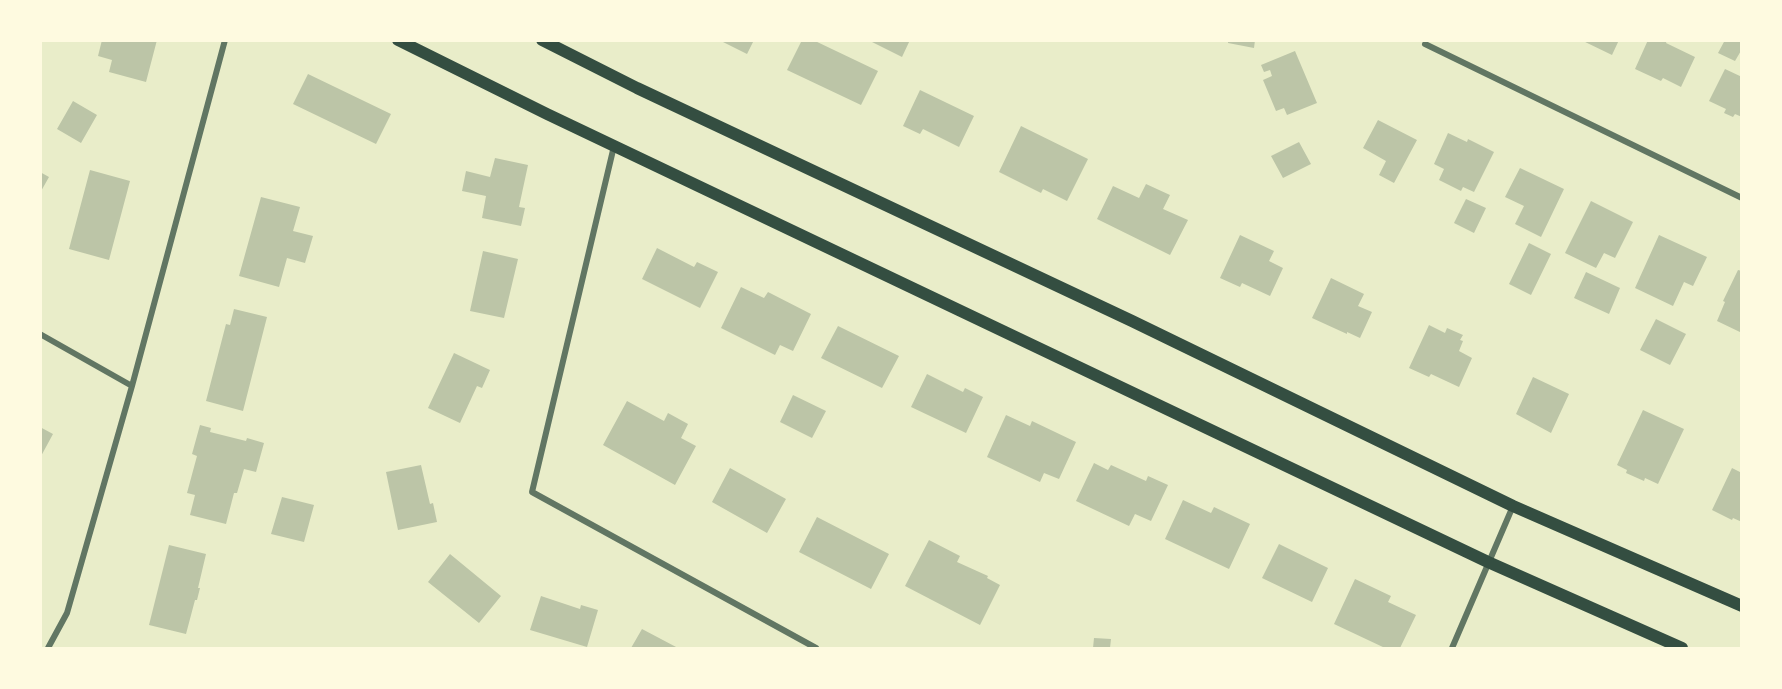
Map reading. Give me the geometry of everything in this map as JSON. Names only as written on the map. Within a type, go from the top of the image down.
[{"type":"main road","points":[[398,40],[1488,562],[1683,648]]},
{"type":"main road","points":[[542,40],[658,98],[1132,321],[1513,506],[1742,606]]},
{"type":"street","points":[[48,648],[67,613],[132,386],[225,40]]},
{"type":"street","points":[[1425,44],[1742,198]]},
{"type":"street","points":[[614,145],[532,492],[816,648]]},
{"type":"street","points":[[40,334],[132,386]]},
{"type":"street","points":[[1452,648],[1513,506]]},
{"type":"building","points":[[102,40],[157,40],[146,82],[109,72],[112,60],[98,56]]},
{"type":"building","points":[[719,40],[754,40],[747,54]]},
{"type":"building","points":[[802,40],[813,40],[878,71],[861,105],[787,70]]},
{"type":"building","points":[[868,40],[910,40],[902,57]]},
{"type":"building","points":[[1228,40],[1255,40],[1254,48],[1228,43]]},
{"type":"building","points":[[1581,40],[1619,40],[1612,55]]},
{"type":"building","points":[[1648,40],[1667,40],[1666,43],[1695,57],[1681,87],[1663,78],[1661,81],[1635,69]]},
{"type":"building","points":[[1725,40],[1742,40],[1742,49],[1735,61],[1718,53]]},
{"type":"building","points":[[1295,51],[1317,103],[1287,115],[1284,108],[1276,111],[1263,80],[1272,76],[1270,70],[1264,72],[1261,65]]},
{"type":"building","points":[[1725,69],[1742,77],[1742,117],[1735,114],[1733,117],[1724,113],[1726,109],[1709,101]]},
{"type":"building","points":[[308,74],[391,114],[376,144],[293,104]]},
{"type":"building","points":[[920,90],[974,116],[959,147],[923,129],[920,134],[903,126]]},
{"type":"building","points":[[73,101],[97,115],[81,143],[57,129]]},
{"type":"building","points":[[1378,120],[1417,140],[1394,183],[1379,175],[1386,161],[1363,148]]},
{"type":"building","points":[[1021,126],[1088,159],[1067,201],[1043,189],[1041,193],[999,172]]},
{"type":"building","points":[[1448,133],[1467,142],[1468,139],[1494,152],[1474,192],[1463,187],[1461,191],[1439,180],[1444,169],[1434,164]]},
{"type":"building","points":[[1299,142],[1311,164],[1283,178],[1271,156]]},
{"type":"building","points":[[495,158],[528,165],[519,207],[525,208],[521,226],[482,218],[486,196],[462,191],[466,171],[490,177]]},
{"type":"building","points":[[1520,168],[1564,189],[1541,237],[1515,224],[1524,206],[1505,197]]},
{"type":"building","points":[[90,170],[130,181],[109,260],[69,249]]},
{"type":"building","points":[[40,172],[49,177],[40,193]]},
{"type":"building","points":[[1146,184],[1170,195],[1163,209],[1188,220],[1170,255],[1097,219],[1113,186],[1139,198]]},
{"type":"building","points":[[261,197],[300,207],[293,231],[313,236],[305,263],[287,258],[279,287],[239,276]]},
{"type":"building","points":[[1466,199],[1486,208],[1474,233],[1454,223]]},
{"type":"building","points":[[1591,201],[1633,222],[1615,258],[1604,253],[1596,268],[1565,253]]},
{"type":"building","points":[[1240,235],[1274,251],[1269,261],[1283,268],[1270,296],[1242,283],[1240,287],[1220,278]]},
{"type":"building","points":[[1659,235],[1707,257],[1693,286],[1684,282],[1673,306],[1635,288]]},
{"type":"building","points":[[1529,243],[1551,254],[1531,295],[1509,284]]},
{"type":"building","points":[[657,248],[694,267],[697,262],[718,272],[700,308],[642,279]]},
{"type":"building","points":[[483,251],[518,259],[504,318],[470,311]]},
{"type":"building","points":[[1738,270],[1742,271],[1742,333],[1717,321],[1725,302],[1723,301]]},
{"type":"building","points":[[1586,272],[1620,288],[1609,314],[1574,298]]},
{"type":"building","points":[[1331,278],[1364,294],[1358,306],[1372,312],[1360,338],[1312,318]]},
{"type":"building","points":[[741,287],[764,298],[768,292],[811,314],[793,351],[780,345],[775,355],[721,328]]},
{"type":"building","points":[[234,309],[267,317],[243,411],[206,401],[226,324],[230,325]]},
{"type":"building","points":[[1656,319],[1686,334],[1670,365],[1640,350]]},
{"type":"building","points":[[1429,325],[1445,333],[1447,328],[1463,335],[1459,351],[1472,358],[1459,387],[1431,374],[1429,377],[1409,368]]},
{"type":"building","points":[[838,326],[899,356],[882,388],[821,358]]},
{"type":"building","points":[[454,353],[490,370],[482,388],[477,386],[460,423],[428,408]]},
{"type":"building","points":[[927,374],[963,392],[965,388],[983,397],[966,433],[911,407]]},
{"type":"building","points":[[1533,377],[1569,394],[1551,433],[1516,414]]},
{"type":"building","points":[[793,395],[826,411],[812,438],[780,422]]},
{"type":"building","points":[[627,401],[664,421],[668,413],[688,424],[681,438],[696,446],[675,485],[603,445]]},
{"type":"building","points":[[1643,410],[1684,429],[1658,484],[1626,473],[1627,470],[1617,465]]},
{"type":"building","points":[[1006,415],[1030,426],[1032,421],[1076,442],[1059,479],[1044,473],[1040,482],[987,457]]},
{"type":"building","points":[[200,425],[211,428],[210,432],[264,443],[256,472],[244,469],[237,493],[234,493],[226,524],[190,515],[195,495],[187,493],[197,456],[192,454]]},
{"type":"building","points":[[40,427],[53,434],[40,458]]},
{"type":"building","points":[[1094,463],[1108,470],[1111,465],[1146,481],[1148,476],[1168,485],[1151,521],[1135,514],[1129,526],[1076,501]]},
{"type":"building","points":[[421,465],[430,504],[433,503],[437,522],[398,530],[386,472]]},
{"type":"building","points":[[730,468],[786,499],[767,533],[712,502]]},
{"type":"building","points":[[1732,468],[1742,473],[1742,522],[1733,518],[1732,520],[1712,510]]},
{"type":"building","points":[[282,497],[314,505],[304,542],[271,534]]},
{"type":"building","points":[[1183,500],[1211,513],[1214,507],[1250,524],[1229,569],[1165,539]]},
{"type":"building","points":[[817,517],[889,554],[871,589],[799,552]]},
{"type":"building","points":[[929,540],[960,556],[957,562],[988,576],[987,578],[1000,585],[980,625],[905,586]]},
{"type":"building","points":[[1279,544],[1328,568],[1312,602],[1262,578]]},
{"type":"building","points":[[169,545],[206,554],[197,600],[195,600],[186,634],[149,625]]},
{"type":"building","points":[[450,554],[501,596],[479,623],[428,582]]},
{"type":"building","points":[[1355,579],[1391,596],[1388,602],[1416,615],[1400,648],[1385,648],[1334,624]]},
{"type":"building","points":[[541,596],[580,609],[581,605],[598,610],[587,647],[530,630]]},
{"type":"building","points":[[642,629],[678,648],[631,648]]},
{"type":"building","points":[[1094,638],[1111,639],[1110,648],[1093,648]]}]
